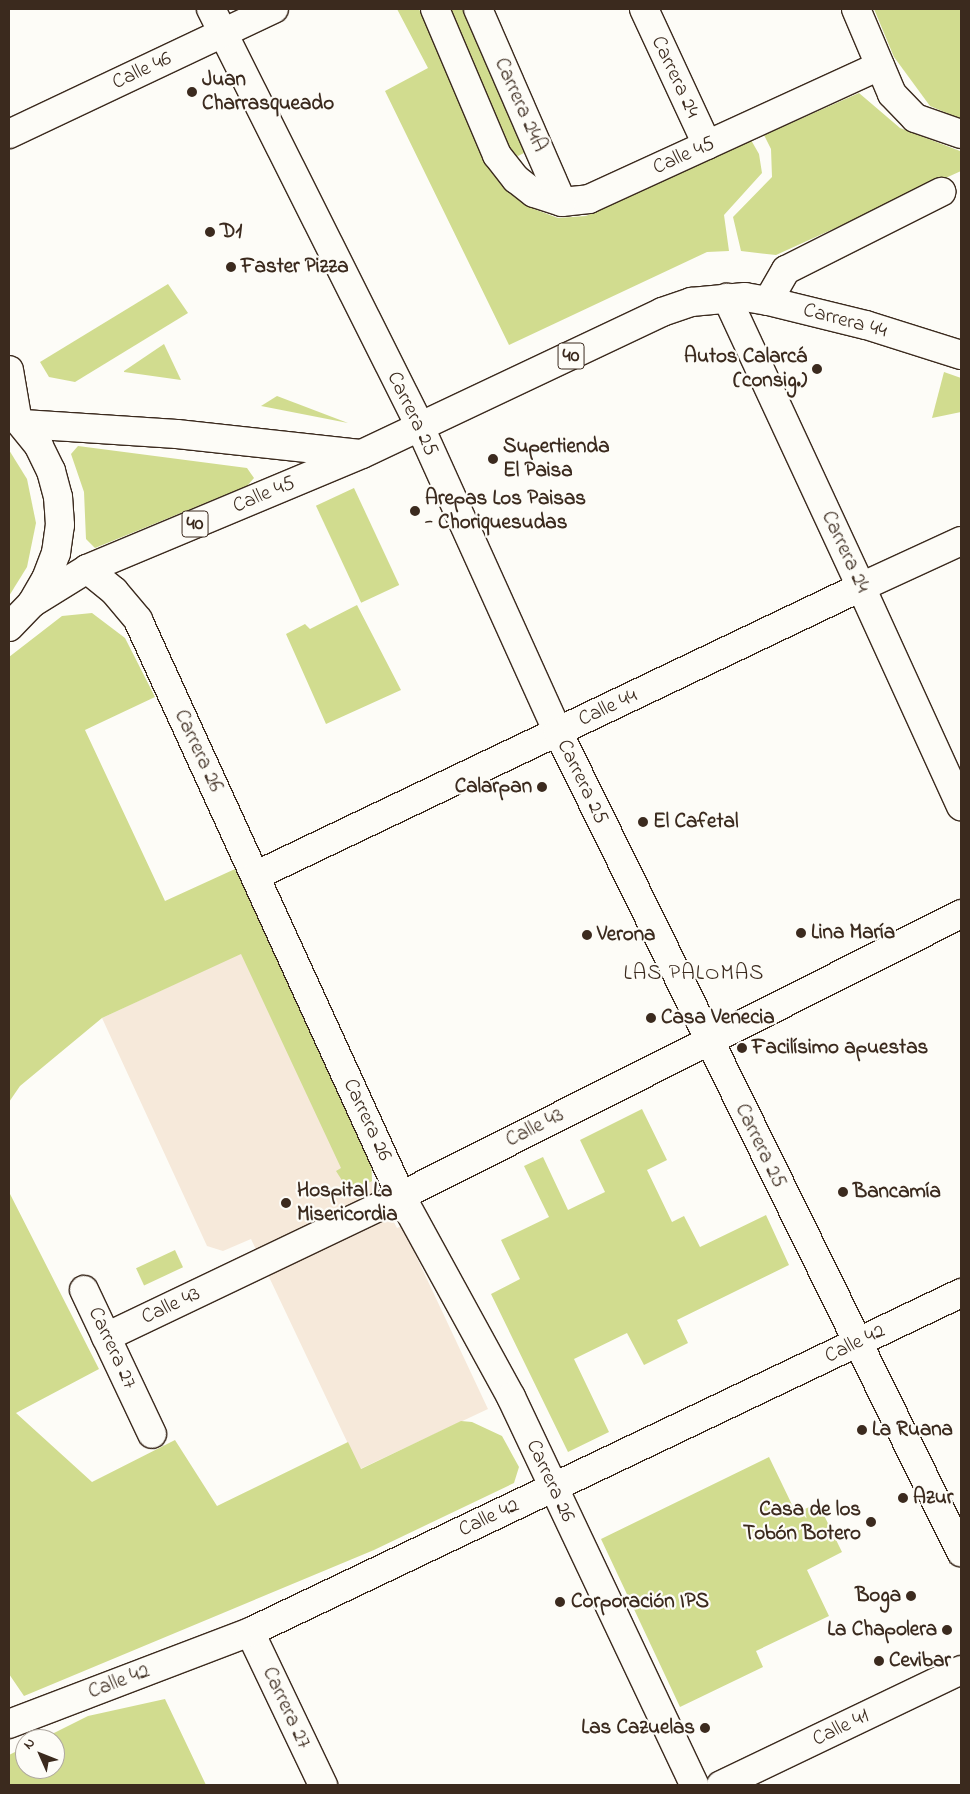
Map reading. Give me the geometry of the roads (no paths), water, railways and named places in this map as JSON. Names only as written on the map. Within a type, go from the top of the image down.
[{"type":"main road","name":"Carrera 25","points":[[211,9],[420,427],[558,732],[856,1344],[961,1552]]},
{"type":"main road","name":"Calle 46","points":[[9,134],[274,9]]},
{"type":"main road","name":"Carrera 24A","points":[[435,9],[497,155]]},
{"type":"main road","name":"Carrera 24A","points":[[478,9],[562,202]]},
{"type":"main road","name":"Carrera 24","points":[[644,9],[707,145]]},
{"type":"main road","points":[[856,9],[892,94],[915,118],[961,134]]},
{"type":"main road","name":"Calle 45","points":[[497,155],[516,179],[534,193],[562,202],[589,199],[880,66]]},
{"type":"main road","points":[[768,301],[786,270],[941,192]]},
{"type":"main road","name":"Calle 45","points":[[32,603],[87,569],[362,454],[662,312],[691,302],[727,298]]},
{"type":"main road","name":"Carrera 24","points":[[727,298],[961,806]]},
{"type":"main road","name":"Carrera 44","points":[[727,298],[768,301],[866,325],[961,355]]},
{"type":"main road","points":[[9,370],[16,417]]},
{"type":"main road","name":"Calle 45","points":[[16,417],[362,454]]},
{"type":"main road","name":"40","points":[[9,627],[32,603],[46,579],[56,553],[60,525],[58,497],[51,471],[39,446],[16,417]]},
{"type":"main road","name":"Calle 44","points":[[255,876],[961,541]]},
{"type":"main road","name":"Carrera 26","points":[[87,569],[114,591],[138,620],[401,1196],[511,1397],[694,1785]]},
{"type":"main road","name":"Calle 43","points":[[106,1337],[401,1196],[708,1039],[961,914]]},
{"type":"main road","name":"Carrera 27","points":[[84,1290],[152,1434]]},
{"type":"main road","name":"Calle 42","points":[[9,1724],[250,1632],[961,1293]]},
{"type":"main road","name":"Carrera 27","points":[[250,1632],[323,1785]]},
{"type":"main road","name":"Calle 41","points":[[721,1785],[961,1670]]},
{"type":"place","name":"Juan Charrasqueado","points":[[192,92]]},
{"type":"place","name":"D1","points":[[210,232]]},
{"type":"place","name":"Faster Pizza","points":[[231,267]]},
{"type":"place","name":"Autos Calarcá (consig.)","points":[[817,369]]},
{"type":"place","name":"Supertienda El Paisa","points":[[493,459]]},
{"type":"place","name":"Arepas Los Paisas - Choriquesudas","points":[[415,511]]},
{"type":"place","name":"Calarpan","points":[[542,787]]},
{"type":"place","name":"El Cafetal","points":[[643,822]]},
{"type":"place","name":"Lina María","points":[[801,933]]},
{"type":"place","name":"Verona","points":[[587,935]]},
{"type":"place","name":"Casa Venecia","points":[[651,1018]]},
{"type":"place","name":"Facilísimo apuestas","points":[[742,1048]]},
{"type":"place","name":"Bancamía","points":[[843,1192]]},
{"type":"place","name":"Hospital La Misericordia","points":[[286,1203]]},
{"type":"place","name":"La Ruana","points":[[862,1430]]},
{"type":"place","name":"Azur","points":[[903,1498]]},
{"type":"place","name":"Casa de los Tobón Botero","points":[[871,1522]]},
{"type":"place","name":"Boga","points":[[911,1596]]},
{"type":"place","name":"Corporación IPS","points":[[560,1602]]},
{"type":"place","name":"La Chapolera","points":[[947,1630]]},
{"type":"place","name":"Cevibar","points":[[879,1661]]},
{"type":"place","name":"Las Cazuelas","points":[[705,1728]]},
{"type":"district","name":"LAS PALOMAS","points":[[694,975]]}]
